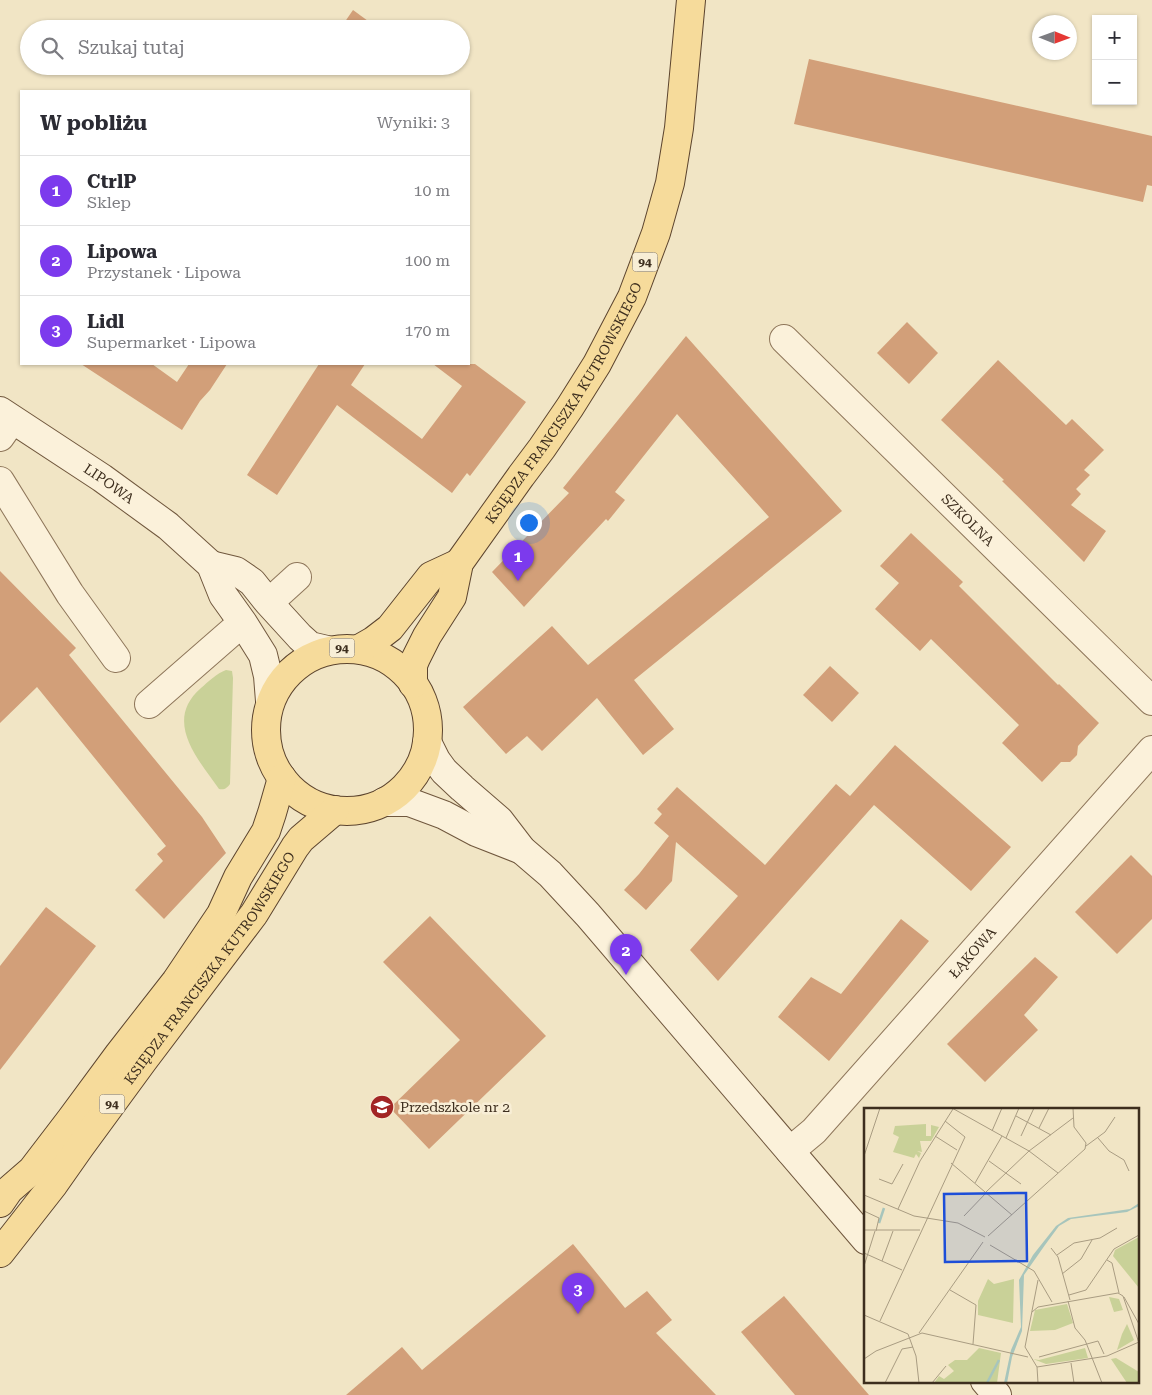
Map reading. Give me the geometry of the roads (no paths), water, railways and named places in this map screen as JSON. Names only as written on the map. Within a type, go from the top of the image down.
[{"type":"main road","name":"KSIĘDZA FRANCISZKA KUTROWSKIEGO","points":[[413,684],[413,665],[427,636],[452,597],[458,563],[570,407],[596,364],[632,297],[656,233],[670,183],[679,128],[692,0]]},
{"type":"main road","name":"KSIĘDZA FRANCISZKA KUTROWSKIEGO","points":[[359,649],[390,628],[431,576],[458,563]]},
{"type":"main road","name":"94","points":[[337,648],[359,649],[383,656],[403,671],[413,684],[425,707],[428,725],[427,742],[422,760],[413,777],[400,791],[384,802],[369,808],[351,811],[335,810],[314,804],[296,793],[282,778],[274,767],[266,741],[265,728],[270,701],[292,669],[308,658],[327,650],[337,648]]},
{"type":"main road","name":"KSIĘDZA FRANCISZKA KUTROWSKIEGO","points":[[0,1203],[9,1190],[32,1170],[176,981],[221,914],[238,877],[266,831],[282,778]]},
{"type":"main road","name":"KSIĘDZA FRANCISZKA KUTROWSKIEGO","points":[[0,1253],[54,1184],[126,1084],[254,914],[298,843],[319,822],[335,810]]},
{"type":"street","name":"SZKOLNA","points":[[784,339],[1152,701]]},
{"type":"street","name":"LIPOWA","points":[[4,423],[36,434],[102,478],[168,526],[211,565],[223,595],[263,655],[268,676],[270,701]]},
{"type":"street","points":[[0,481],[70,594],[116,658]]},
{"type":"street","name":"LIPOWA","points":[[211,565],[236,571],[252,582],[300,638],[310,646],[327,650]]},
{"type":"street","points":[[275,597],[297,577]]},
{"type":"street","points":[[149,704],[235,629]]},
{"type":"street","points":[[427,742],[444,771],[499,820],[522,850],[550,874],[588,915],[864,1238]]},
{"type":"street","name":"ŁĄKOWA","points":[[790,1152],[814,1131],[1152,750]]},
{"type":"street","points":[[384,802],[409,802],[444,815],[476,832],[522,850]]},
{"type":"street","points":[[987,1382],[997,1395]]},
{"type":"place","name":"CtrlP","points":[[518,581]]},
{"type":"place","name":"Lipowa","points":[[626,975]]},
{"type":"place","name":"Przedszkole nr 2","points":[[382,1107]]},
{"type":"place","name":"Lidl","points":[[578,1314]]}]
